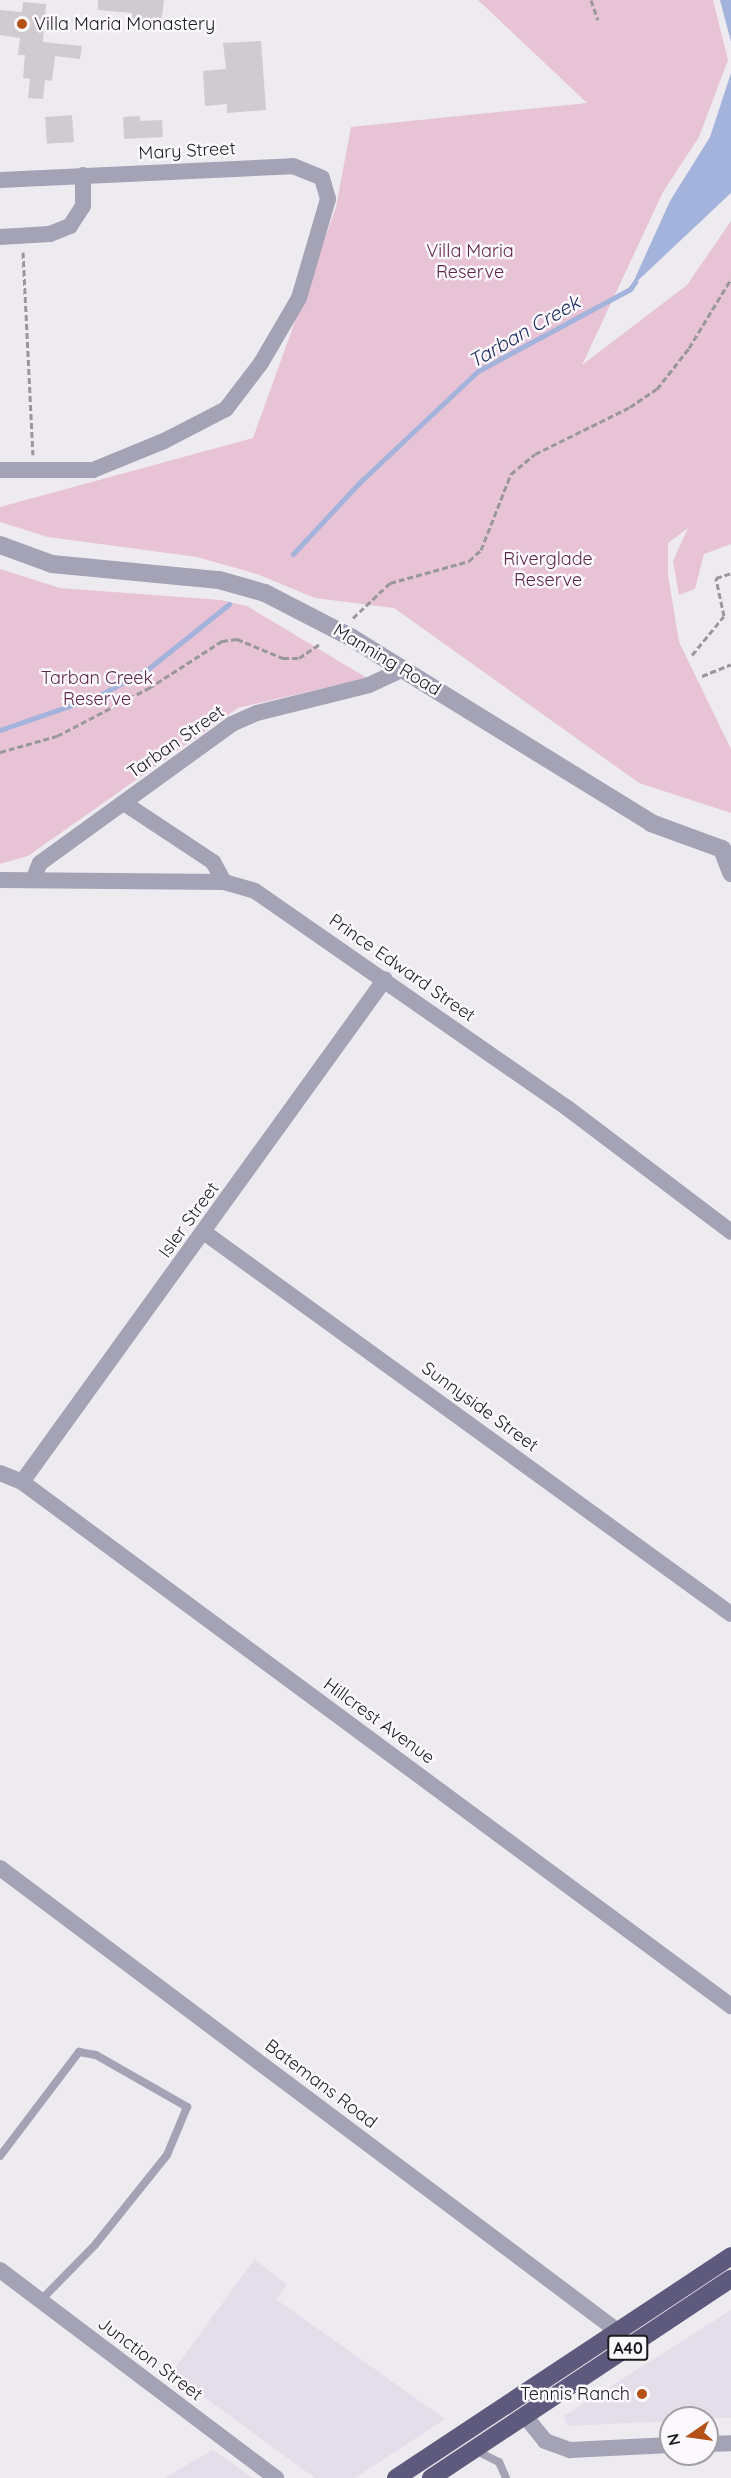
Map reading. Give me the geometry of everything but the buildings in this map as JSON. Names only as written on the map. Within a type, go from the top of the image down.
[{"type":"highway","name":"A40","points":[[396,2478],[620,2332],[731,2256]]},
{"type":"highway","name":"A40","points":[[431,2478],[731,2279]]},
{"type":"street","name":"Mary Street","points":[[0,180],[293,166],[322,178],[328,199],[325,217],[299,298],[261,363],[226,409],[164,441],[93,470],[33,472]]},
{"type":"street","points":[[0,237],[50,234],[77,220],[82,206],[83,175]]},
{"type":"street","points":[[0,470],[33,472]]},
{"type":"street","name":"Manning Road","points":[[0,545],[52,564],[240,585],[302,611],[403,669],[651,823],[726,849],[731,873]]},
{"type":"street","name":"Tarban Street","points":[[33,880],[40,863],[246,717],[369,685],[403,669]]},
{"type":"street","points":[[124,803],[213,862],[224,882]]},
{"type":"street","name":"Prince Edward Street","points":[[0,880],[224,882],[255,891],[385,979],[566,1107],[731,1232]]},
{"type":"street","name":"Isler Street","points":[[22,1482],[205,1233],[385,979]]},
{"type":"street","name":"Sunnyside Street","points":[[205,1233],[731,1614]]},
{"type":"street","name":"Hillcrest Avenue","points":[[0,1473],[22,1482],[731,2006]]},
{"type":"street","name":"Batemans Road","points":[[0,1868],[620,2332]]},
{"type":"street","name":"Junction Street","points":[[3,2275],[276,2478]]},
{"type":"street","points":[[525,2416],[544,2441],[570,2450],[659,2446]]},
{"type":"lane","points":[[0,2156],[79,2052],[96,2055],[187,2107],[167,2155],[95,2245],[40,2301]]},
{"type":"lane","points":[[474,2450],[496,2459],[506,2478]]},
{"type":"path","points":[[591,0],[598,20]]},
{"type":"path","points":[[22,237],[33,472]]},
{"type":"path","points":[[347,615],[354,619],[390,583],[469,561],[481,550],[511,474],[535,454],[630,407],[657,389],[689,348],[731,279]]},
{"type":"path","points":[[692,655],[724,616],[716,578],[731,573]]},
{"type":"path","points":[[0,752],[57,736],[149,688],[222,641],[237,639],[283,658],[299,658],[320,644]]},
{"type":"path","points":[[702,676],[731,664]]},
{"type":"shaded area","points":[[255,2259],[287,2285],[276,2299],[445,2419],[355,2478],[315,2478],[171,2373]]},
{"type":"shaded area","points":[[731,2310],[731,2418],[719,2418],[719,2406],[659,2406],[659,2422],[567,2426],[564,2416]]},
{"type":"shaded area","points":[[213,2450],[253,2478],[164,2478]]},
{"type":"green space","name":"Villa Maria Reserve","points":[[478,0],[713,0],[728,60],[699,137],[663,192],[582,365],[687,285],[731,221],[731,544],[704,554],[695,589],[679,595],[673,561],[688,528],[668,543],[668,575],[679,642],[731,749],[731,813],[639,783],[394,608],[315,598],[257,574],[197,557],[48,537],[0,522],[0,507],[253,438],[336,207],[351,127],[587,103]]},
{"type":"green space","name":"Tarban Creek Reserve","points":[[0,569],[60,588],[221,600],[247,606],[367,678],[238,708],[28,856],[0,864]]},
{"type":"water","points":[[720,0],[731,0],[731,42]]},
{"type":"water","name":"Tarban Creek","points":[[731,73],[731,193],[631,287],[670,201],[710,137]]},
{"type":"waterway","name":"Tarban Creek","points":[[293,554],[359,483],[478,371],[630,289],[635,282]]},
{"type":"waterway","name":"Tarban Creek","points":[[0,730],[98,696],[148,669],[229,604]]},
{"type":"place","name":"Villa Maria Monastery","points":[[22,24]]},
{"type":"place","name":"Tennis Ranch","points":[[642,2394]]},
{"type":"park label","name":"Riverglade Reserve","points":[[548,570]]}]
